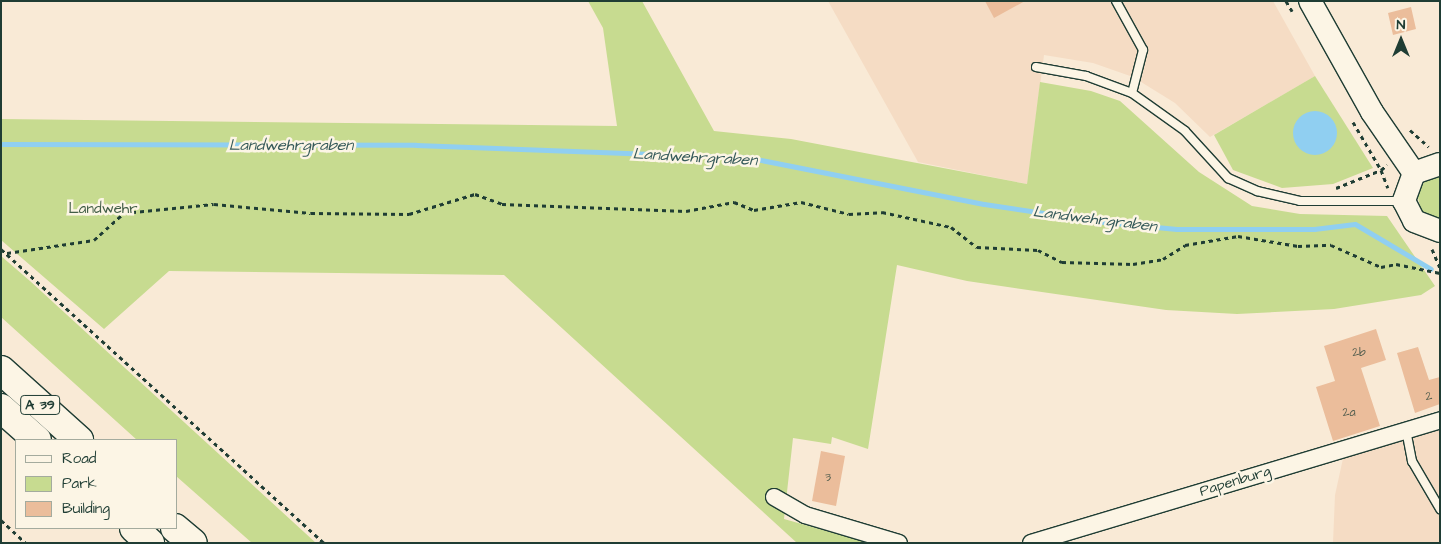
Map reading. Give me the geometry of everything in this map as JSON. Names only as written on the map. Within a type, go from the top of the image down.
[{"type":"highway","name":"A 39","points":[[1,370],[78,439]]},
{"type":"highway","name":"A 39","points":[[1,408],[36,439]]},
{"type":"highway","points":[[135,529],[150,543]]},
{"type":"highway","points":[[176,529],[193,543]]},
{"type":"main road","points":[[1310,1],[1372,112],[1414,173]]},
{"type":"main road","points":[[1414,173],[1440,164]]},
{"type":"main road","points":[[1414,173],[1404,201],[1414,221],[1435,236]]},
{"type":"street","name":"Papenburg","points":[[1031,543],[1440,420]]},
{"type":"street","points":[[774,497],[805,515],[899,543]]},
{"type":"lane","points":[[1116,1],[1143,50],[1132,93]]},
{"type":"lane","points":[[1036,67],[1086,76],[1132,93],[1184,131],[1228,178],[1257,191],[1300,202],[1404,201]]},
{"type":"lane","points":[[1406,430],[1412,461],[1440,509]]},
{"type":"path","points":[[1326,188],[1381,170]]},
{"type":"path","points":[[7,254],[94,240],[124,213],[214,204],[311,213],[409,214],[475,194],[502,204],[686,211],[734,202],[754,210],[801,202],[849,214],[882,212],[952,227],[977,246],[1038,250],[1062,262],[1134,264],[1163,259],[1185,244],[1238,236],[1298,246],[1331,244],[1381,267],[1396,264],[1440,273]]},
{"type":"path","points":[[1435,236],[1440,268]]},
{"type":"path","points":[[1,248],[324,543]]},
{"type":"path","points":[[1,520],[26,543]]},
{"type":"shaded area","points":[[828,1],[1273,1],[1315,76],[1210,137],[1175,103],[1133,77],[1093,63],[1044,55],[1027,184],[918,162]]},
{"type":"shaded area","points":[[1440,429],[1440,543],[1333,543],[1335,495],[1344,454]]},
{"type":"green space","name":"Landwehr","points":[[588,1],[642,1],[714,131],[791,139],[1027,184],[1040,82],[1091,91],[1120,101],[1199,172],[1252,206],[1300,214],[1387,216],[1435,286],[1421,295],[1334,309],[1237,314],[1166,310],[967,281],[897,265],[868,449],[832,437],[831,444],[793,438],[784,519],[869,543],[797,543],[504,275],[169,271],[104,329],[1,240],[1,119],[617,126],[603,28]]},
{"type":"green space","points":[[1315,76],[1373,168],[1333,184],[1282,188],[1233,170],[1214,135]]},
{"type":"green space","points":[[1440,175],[1440,219],[1421,211],[1417,193],[1428,177]]},
{"type":"green space","points":[[1,256],[316,543],[252,543],[178,478],[178,439],[136,439],[1,317]]},
{"type":"water","points":[[1315,111],[1327,115],[1333,121],[1337,133],[1333,145],[1327,151],[1315,155],[1303,151],[1297,145],[1293,133],[1297,121],[1303,115]]},
{"type":"building","points":[[985,1],[1025,1],[994,18]]},
{"type":"building","points":[[1411,7],[1416,29],[1393,35],[1388,13]]},
{"type":"building","points":[[1376,329],[1386,360],[1361,368],[1380,426],[1333,441],[1316,387],[1335,381],[1324,346]]},
{"type":"building","points":[[1418,347],[1429,380],[1440,377],[1440,404],[1415,413],[1397,353]]},
{"type":"building","points":[[821,451],[845,456],[836,506],[812,501]]},
{"type":"waterway","name":"Landwehrgraben","points":[[1,144],[416,145],[751,158],[984,204],[1104,222],[1177,229],[1314,229],[1355,224],[1431,269]]}]
